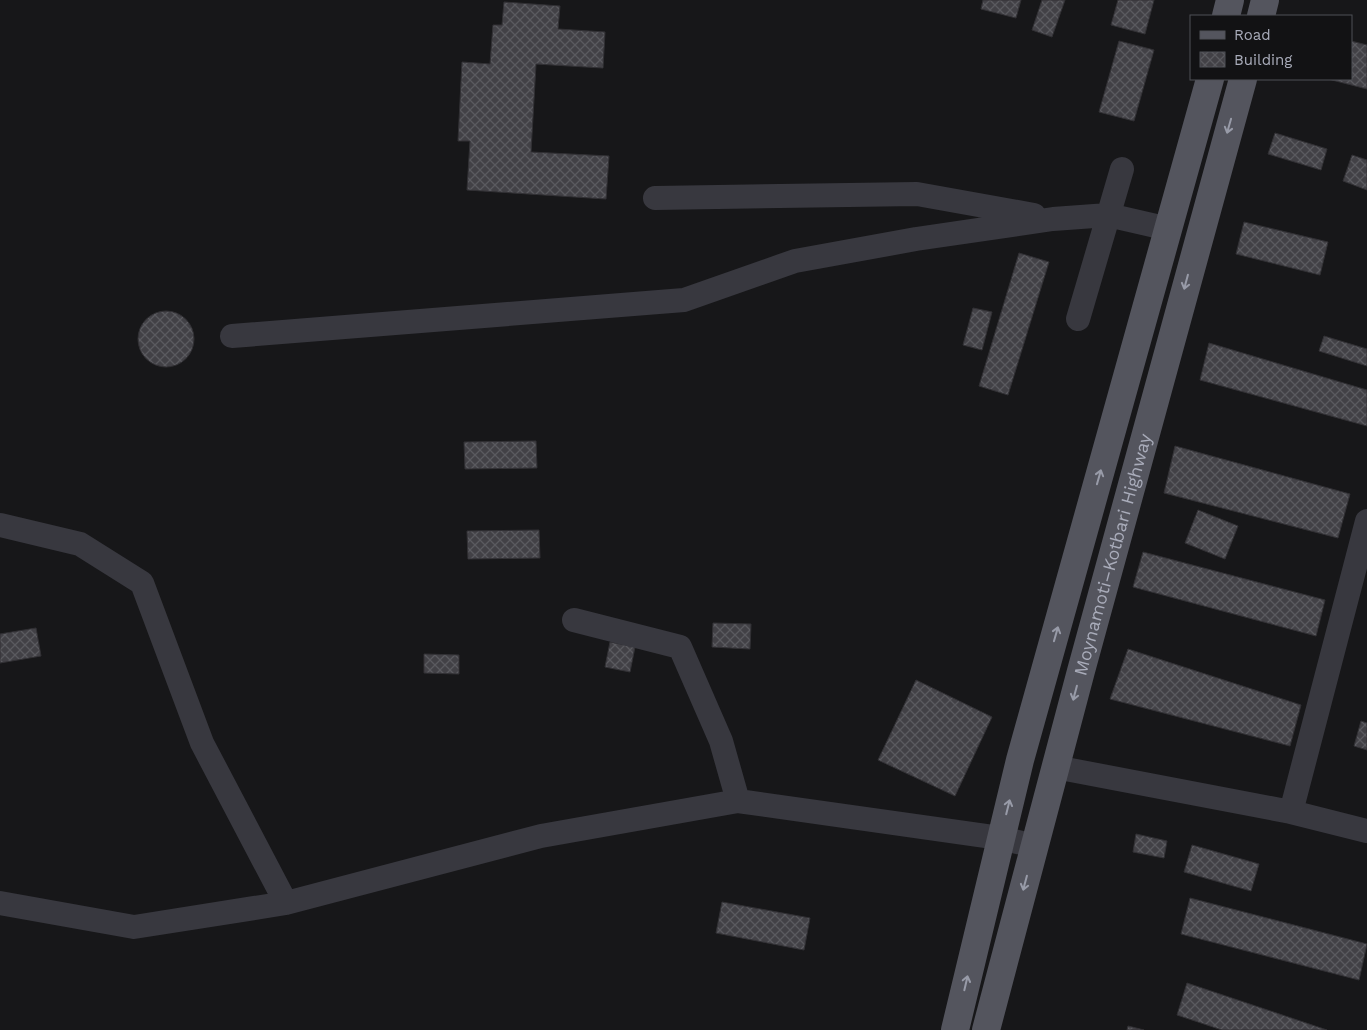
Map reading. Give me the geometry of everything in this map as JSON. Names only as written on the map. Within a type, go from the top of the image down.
[{"type":"main road","points":[[1226,15],[1230,0]]},
{"type":"main road","points":[[1261,15],[1265,0]]},
{"type":"main road","name":"Moynamoti–Kotbari Highway","points":[[955,1030],[1000,838],[1210,80]]},
{"type":"main road","name":"Moynamoti–Kotbari Highway","points":[[986,1030],[1214,180],[1243,80]]},
{"type":"main road","points":[[1185,172],[1214,180]]},
{"type":"street","points":[[1078,318],[1122,169]]},
{"type":"street","points":[[655,198],[917,194],[1053,219]]},
{"type":"street","points":[[232,336],[684,300],[795,261],[916,239],[1053,219],[1108,215],[1168,229]]},
{"type":"street","points":[[1291,812],[1367,521]]},
{"type":"street","points":[[0,525],[80,544],[142,583],[202,743],[286,903]]},
{"type":"street","points":[[574,620],[680,647],[721,741],[738,801]]},
{"type":"street","points":[[1056,767],[1291,812],[1367,831]]},
{"type":"street","points":[[0,903],[134,927],[286,903],[541,836],[738,801],[1000,838],[1035,846]]},
{"type":"building","points":[[983,0],[1021,0],[1016,18],[981,9]]},
{"type":"building","points":[[1042,0],[1065,0],[1052,37],[1032,30]]},
{"type":"building","points":[[1118,0],[1154,0],[1145,34],[1111,25]]},
{"type":"building","points":[[504,2],[560,6],[558,29],[605,32],[603,68],[536,64],[531,152],[609,156],[606,199],[467,190],[470,141],[458,141],[462,62],[490,64],[493,25],[502,25]]},
{"type":"building","points":[[1119,41],[1154,50],[1134,121],[1099,112]]},
{"type":"building","points":[[1352,41],[1367,45],[1367,89],[1332,80],[1352,80]]},
{"type":"building","points":[[1275,133],[1327,149],[1321,170],[1268,154]]},
{"type":"building","points":[[1352,155],[1367,160],[1367,190],[1343,181]]},
{"type":"building","points":[[1244,222],[1328,242],[1320,275],[1236,254]]},
{"type":"building","points":[[1019,253],[1049,262],[1008,395],[979,386]]},
{"type":"building","points":[[973,308],[992,312],[982,350],[963,345]]},
{"type":"building","points":[[161,311],[171,311],[186,319],[192,328],[194,339],[192,350],[186,359],[171,367],[161,367],[150,362],[143,355],[138,344],[138,334],[143,323],[150,316]]},
{"type":"building","points":[[1324,336],[1367,349],[1367,366],[1319,351]]},
{"type":"building","points":[[1209,343],[1367,390],[1367,426],[1200,380]]},
{"type":"building","points":[[536,441],[537,468],[465,469],[464,442]]},
{"type":"building","points":[[1175,446],[1350,494],[1338,538],[1164,493]]},
{"type":"building","points":[[1198,510],[1238,526],[1225,559],[1185,543]]},
{"type":"building","points":[[539,530],[540,558],[468,559],[467,531]]},
{"type":"building","points":[[1143,552],[1325,600],[1316,636],[1133,587]]},
{"type":"building","points":[[713,623],[751,624],[750,649],[712,647]]},
{"type":"building","points":[[36,628],[41,656],[0,663],[0,634]]},
{"type":"building","points":[[610,642],[635,647],[630,672],[605,667]]},
{"type":"building","points":[[1128,649],[1301,705],[1290,746],[1110,699]]},
{"type":"building","points":[[424,654],[459,655],[459,674],[424,673]]},
{"type":"building","points":[[916,680],[992,717],[955,796],[878,760]]},
{"type":"building","points":[[1361,721],[1367,723],[1367,750],[1354,746]]},
{"type":"building","points":[[1136,834],[1167,841],[1164,858],[1133,852]]},
{"type":"building","points":[[1192,845],[1259,864],[1251,891],[1184,872]]},
{"type":"building","points":[[1190,898],[1367,944],[1359,980],[1181,934]]},
{"type":"building","points":[[722,902],[810,918],[804,950],[716,933]]},
{"type":"building","points":[[1187,983],[1327,1030],[1222,1030],[1177,1015]]},
{"type":"building","points":[[1128,1026],[1144,1030],[1127,1030]]}]
